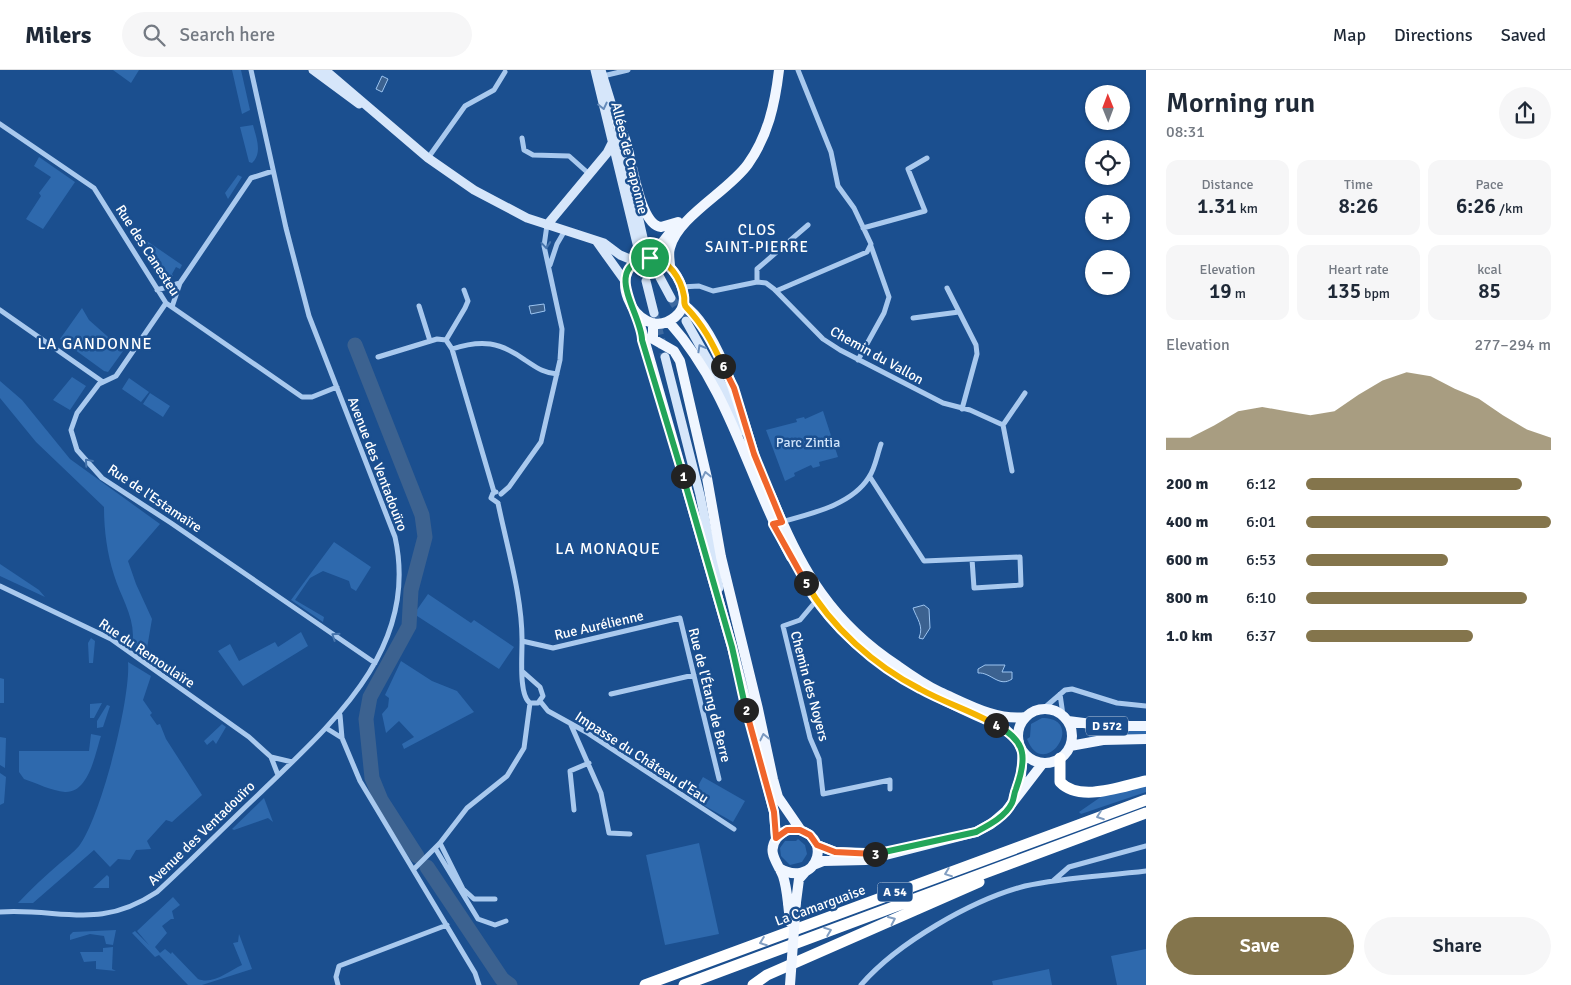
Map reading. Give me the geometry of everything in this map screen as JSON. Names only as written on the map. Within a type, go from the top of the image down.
[{"type":"highway","points":[[1060,758],[1060,782],[1072,790],[1099,790],[1146,781]]},
{"type":"highway","name":"La Camarguaise","points":[[645,985],[1146,800]]},
{"type":"highway","name":"La Camarguaise","points":[[684,985],[1146,812]]},
{"type":"highway","points":[[753,985],[767,975],[990,877],[1146,819]]},
{"type":"main road","points":[[313,70],[341,93],[378,117]]},
{"type":"main road","points":[[325,70],[428,158],[474,190],[527,218],[564,232],[604,243],[620,255],[643,256],[664,261],[670,267],[681,287],[684,305],[681,312],[670,322]]},
{"type":"main road","name":"Allées de Craponne","points":[[595,70],[612,143],[643,256]]},
{"type":"main road","points":[[670,267],[670,247],[677,234],[692,217],[734,180],[756,150],[767,129],[773,109],[779,70]]},
{"type":"main road","name":"Allées de Craponne","points":[[602,73],[616,122],[643,256]]},
{"type":"main road","points":[[616,122],[626,139],[640,196],[650,221],[661,227],[692,217]]},
{"type":"main road","points":[[616,122],[620,172]]},
{"type":"main road","points":[[546,225],[588,173],[607,153],[612,143]]},
{"type":"main road","points":[[678,222],[631,268],[624,288],[631,308],[636,314],[732,647]]},
{"type":"main road","points":[[597,242],[625,281]]},
{"type":"main road","points":[[656,270],[670,298]]},
{"type":"main road","points":[[646,281],[653,318],[651,333],[653,338],[674,351],[680,361],[707,478],[721,557],[778,797],[800,830]]},
{"type":"main road","points":[[636,314],[670,322],[712,380],[777,523],[816,601],[865,652],[918,688],[1004,729],[1035,761],[1043,763],[1060,758],[1070,746],[1072,738],[1066,718],[1050,709],[1043,709],[1026,717],[1008,718],[967,704],[927,686],[875,651],[855,634],[818,590],[777,523],[734,388],[698,319],[684,305]]},
{"type":"main road","points":[[686,321],[723,387],[754,454]]},
{"type":"main road","points":[[665,357],[700,495],[746,708],[774,812],[776,838],[772,850],[775,863],[792,874],[823,861],[866,860],[882,854],[976,832],[990,824],[1012,803],[1043,763]]},
{"type":"main road","points":[[700,495],[721,557]]},
{"type":"main road","points":[[746,708],[758,709]]},
{"type":"main road","points":[[1012,803],[1021,775],[1021,724],[1026,717]]},
{"type":"main road","name":"D 572","points":[[1066,718],[1107,726],[1146,726]]},
{"type":"main road","name":"D 572","points":[[1070,746],[1103,740],[1146,739]]},
{"type":"main road","points":[[776,838],[787,830],[800,830],[810,835],[817,845],[835,852],[882,854]]},
{"type":"main road","points":[[792,903],[798,879],[816,859],[817,845]]},
{"type":"main road","points":[[780,868],[792,903],[794,948],[790,985]]},
{"type":"street","name":"Avenue des Ventadouïro","points":[[0,912],[89,917],[109,914],[138,905],[173,878],[340,715],[375,663],[388,637],[396,607],[399,558],[392,528],[309,316],[273,171],[251,70]]},
{"type":"street","points":[[602,73],[628,70]]},
{"type":"street","points":[[798,70],[831,152],[838,186],[854,208],[871,244],[889,298],[884,314],[858,360]]},
{"type":"street","points":[[428,158],[465,106],[494,90],[504,72]]},
{"type":"street","name":"Rue des Canesteu","points":[[0,124],[94,188],[166,303],[302,397],[312,397],[337,387]]},
{"type":"street","points":[[522,138],[524,150],[533,155],[569,156],[588,173]]},
{"type":"street","points":[[863,228],[925,212],[908,169],[927,158]]},
{"type":"street","points":[[172,307],[180,283],[251,178],[273,171]]},
{"type":"street","points":[[501,494],[509,487],[541,442],[557,374],[562,330],[550,265],[544,246],[546,225]]},
{"type":"street","points":[[681,287],[700,286],[713,291],[757,282],[757,269],[808,225]]},
{"type":"street","points":[[550,265],[557,244],[564,232]]},
{"type":"street","points":[[776,291],[867,252],[871,244]]},
{"type":"street","name":"Chemin du Vallon","points":[[757,282],[766,284],[776,291],[823,340],[943,404],[962,409],[1002,425]]},
{"type":"street","points":[[157,290],[180,283]]},
{"type":"street","points":[[947,288],[976,345],[977,354],[962,409]]},
{"type":"street","points":[[446,340],[468,300],[464,290]]},
{"type":"street","name":"Rue de l'Estamaïre","points":[[166,303],[120,371],[113,378],[94,390],[77,413],[71,430],[78,450],[102,478],[375,663]]},
{"type":"street","points":[[419,306],[430,341]]},
{"type":"street","points":[[0,310],[104,382]]},
{"type":"street","points":[[913,318],[960,312]]},
{"type":"street","points":[[378,357],[437,339],[446,340],[452,349],[494,492],[491,498],[498,503],[522,622],[524,697],[530,703]]},
{"type":"street","points":[[452,349],[472,342],[502,346],[544,373],[557,374]]},
{"type":"street","points":[[1012,471],[1002,425],[1026,393]]},
{"type":"street","points":[[777,523],[825,508],[853,495],[870,477],[881,444]]},
{"type":"street","points":[[870,477],[924,561],[972,559],[1020,557],[1021,585],[974,588],[972,559]]},
{"type":"street","points":[[494,492],[501,494]]},
{"type":"street","points":[[498,503],[502,500],[501,494]]},
{"type":"street","name":"Rue du Remoulaïre","points":[[0,586],[111,639],[249,737],[271,758],[278,775]]},
{"type":"street","name":"Chemin des Noyers","points":[[816,601],[800,620],[783,626],[810,738],[819,758],[823,794],[890,780],[890,789]]},
{"type":"street","name":"Rue Aurélienne","points":[[522,641],[553,648],[680,618]]},
{"type":"street","name":"Rue de l'Étang de Berre","points":[[680,618],[719,779]]},
{"type":"street","points":[[522,671],[543,693],[540,701],[530,703]]},
{"type":"street","points":[[611,694],[694,675]]},
{"type":"street","points":[[524,691],[531,685],[537,686]]},
{"type":"street","points":[[1043,709],[1060,694],[1072,689],[1117,703],[1146,706]]},
{"type":"street","points":[[1060,694],[1066,718]]},
{"type":"street","name":"Impasse du Château d'Eau","points":[[540,701],[548,711],[734,829]]},
{"type":"street","points":[[414,869],[440,843],[467,808],[507,776],[524,748],[530,703]]},
{"type":"street","points":[[340,715],[342,738],[360,781],[447,925],[475,973],[479,985]]},
{"type":"street","points":[[571,724],[601,793],[609,833],[630,834]]},
{"type":"street","points":[[326,728],[342,738]]},
{"type":"street","points":[[271,758],[292,762]]},
{"type":"street","points":[[574,810],[570,771],[589,763]]},
{"type":"street","points":[[440,843],[463,889],[474,899],[495,899]]},
{"type":"street","points":[[1053,881],[1069,867],[1146,846]]},
{"type":"street","points":[[435,848],[478,919],[495,925],[506,921]]},
{"type":"street","points":[[861,985],[871,973],[890,958],[958,913],[990,898],[1025,886],[1053,881],[1146,871]]},
{"type":"street","points":[[338,985],[336,977],[339,966],[447,925]]},
{"type":"green space","points":[[113,70],[139,70],[131,83]]},
{"type":"green space","points":[[232,70],[241,70],[250,110],[242,114]]},
{"type":"green space","points":[[253,125],[258,150],[252,163],[249,162],[240,127]]},
{"type":"green space","points":[[39,157],[75,182],[43,229],[26,219],[41,196],[39,193],[51,177],[34,166]]},
{"type":"green space","points":[[238,175],[242,177],[228,199],[225,193]]},
{"type":"green space","points":[[147,241],[182,265],[180,269],[176,267],[172,274],[173,276],[169,279],[161,278],[158,275],[144,250],[143,246]]},
{"type":"green space","points":[[82,308],[89,320],[116,344],[120,343],[126,347],[108,372],[60,339]]},
{"type":"green space","points":[[72,377],[86,386],[70,410],[53,400]]},
{"type":"green space","points":[[129,378],[149,392],[141,402],[122,389]]},
{"type":"green space","points":[[0,381],[22,400],[70,459],[160,524],[128,561],[152,619],[146,654],[132,645],[132,627],[128,609],[114,575],[108,550],[104,507],[36,442],[0,398]]},
{"type":"green space","points":[[150,393],[170,406],[163,417],[143,404]]},
{"type":"green space","name":"Parc Zintia","points":[[823,411],[838,457],[819,462],[820,466],[813,468],[811,465],[794,473],[795,476],[785,481],[766,430],[797,422],[796,419],[804,417],[805,419]]},
{"type":"green space","points":[[334,542],[371,567],[356,591],[351,588],[349,581],[323,571],[310,578],[295,600],[324,617],[323,622],[291,600]]},
{"type":"green space","points":[[0,564],[39,590],[45,597],[0,576]]},
{"type":"green space","points":[[428,594],[471,623],[474,620],[514,647],[499,669],[414,614]]},
{"type":"green space","points":[[301,632],[308,646],[243,686],[218,651],[230,644],[239,661],[275,642],[278,647]]},
{"type":"green space","points":[[91,638],[95,641],[93,663],[89,663],[88,643]]},
{"type":"green space","points":[[401,661],[432,681],[457,691],[474,712],[404,749],[402,744],[414,737],[399,721],[386,733],[382,714],[388,707],[389,698],[385,695]]},
{"type":"green space","points":[[128,662],[151,676],[143,700],[152,713],[150,715],[157,725],[160,724],[166,739],[202,795],[172,822],[166,820],[147,841],[151,849],[136,850],[130,860],[118,859],[110,867],[94,850],[33,903],[18,903],[79,846],[88,831],[105,785],[120,728],[128,679]]},
{"type":"green space","points":[[0,678],[4,679],[4,703],[0,703]]},
{"type":"green space","points":[[102,703],[94,718],[90,718],[90,704]]},
{"type":"green space","points":[[107,705],[110,706],[103,727],[97,728],[97,721]]},
{"type":"green space","points":[[1042,718],[1055,721],[1061,727],[1062,736],[1058,745],[1051,752],[1043,754],[1034,751],[1027,739],[1030,737],[1031,724]]},
{"type":"green space","points":[[222,724],[226,727],[216,744],[213,740],[207,745],[204,741]]},
{"type":"green space","points":[[1089,728],[1146,730],[1146,734],[1089,737]]},
{"type":"green space","points":[[91,734],[101,736],[93,762],[85,779],[73,791],[65,792],[49,789],[24,779],[19,772],[19,751],[89,751]]},
{"type":"green space","points":[[0,737],[6,738],[5,768],[0,765]]},
{"type":"green space","points":[[0,773],[6,777],[4,803],[0,805]]},
{"type":"green space","points":[[703,777],[745,801],[733,822],[691,798]]},
{"type":"green space","points":[[1146,785],[1146,792],[1081,814],[1079,812],[1105,794]]},
{"type":"green space","points":[[264,798],[273,822],[268,818],[234,830],[232,829]]},
{"type":"green space","points":[[798,839],[805,845],[807,854],[802,862],[790,865],[781,856],[780,848],[785,841],[796,841]]},
{"type":"green space","points":[[699,843],[719,934],[665,945],[646,855]]},
{"type":"green space","points":[[107,875],[109,877],[109,888],[93,888]]},
{"type":"green space","points":[[173,897],[180,905],[172,911],[174,919],[171,919],[162,926],[167,933],[155,947],[160,953],[165,949],[171,954],[172,952],[198,979],[215,979],[242,965],[233,943],[238,942],[239,934],[252,969],[202,985],[188,985],[159,955],[155,957],[132,933],[135,931],[149,945],[137,931]]},
{"type":"green space","points":[[116,930],[113,945],[106,944],[104,936],[90,934],[70,940],[70,935],[73,932]]},
{"type":"green space","points":[[113,947],[112,969],[116,971],[96,969],[96,961],[84,962],[80,952],[103,952],[103,948]]},
{"type":"green space","points":[[1146,949],[1146,985],[1117,985],[1111,956]]},
{"type":"green space","points":[[1049,969],[1052,985],[993,985],[992,981]]},
{"type":"shaded area","points":[[382,76],[388,79],[382,92],[376,89]]},
{"type":"shaded area","points":[[544,304],[545,311],[531,314],[529,306]]},
{"type":"shaded area","points":[[924,605],[929,609],[930,628],[923,639],[919,638],[921,630],[913,608]]},
{"type":"shaded area","points":[[985,665],[1005,665],[1002,672],[1012,672],[1012,679],[1003,682],[983,673],[978,673],[978,669]]},
{"type":"waterway","points":[[355,345],[422,515],[425,537],[411,590],[409,626],[370,697],[366,719],[372,778],[381,800],[417,856]]},
{"type":"waterway","points":[[427,867],[502,979],[510,985]]},
{"type":"tunnel","points":[[639,255],[646,281]]},
{"type":"tunnel","points":[[671,298],[686,321]]},
{"type":"tunnel","points":[[654,313],[665,357]]},
{"type":"district","name":"CLOS SAINT-PIERRE","points":[[757,238]]},
{"type":"district","name":"LA GANDONNE","points":[[95,343]]},
{"type":"district","name":"LA MONAQUE","points":[[608,548]]},
{"type":"route","points":[[650,258],[664,261],[670,267],[685,297],[684,305],[698,319],[734,388],[754,454],[782,522],[773,524],[816,601],[865,652],[918,688],[993,723],[1010,733],[1019,742],[1024,752],[1023,762],[1012,803],[1001,816],[990,824],[976,832],[882,854],[835,852],[817,845],[810,835],[800,830],[787,830],[776,838],[774,812],[732,647],[688,491],[642,340],[642,328],[631,308],[624,288],[631,268],[637,262],[650,258]]}]
